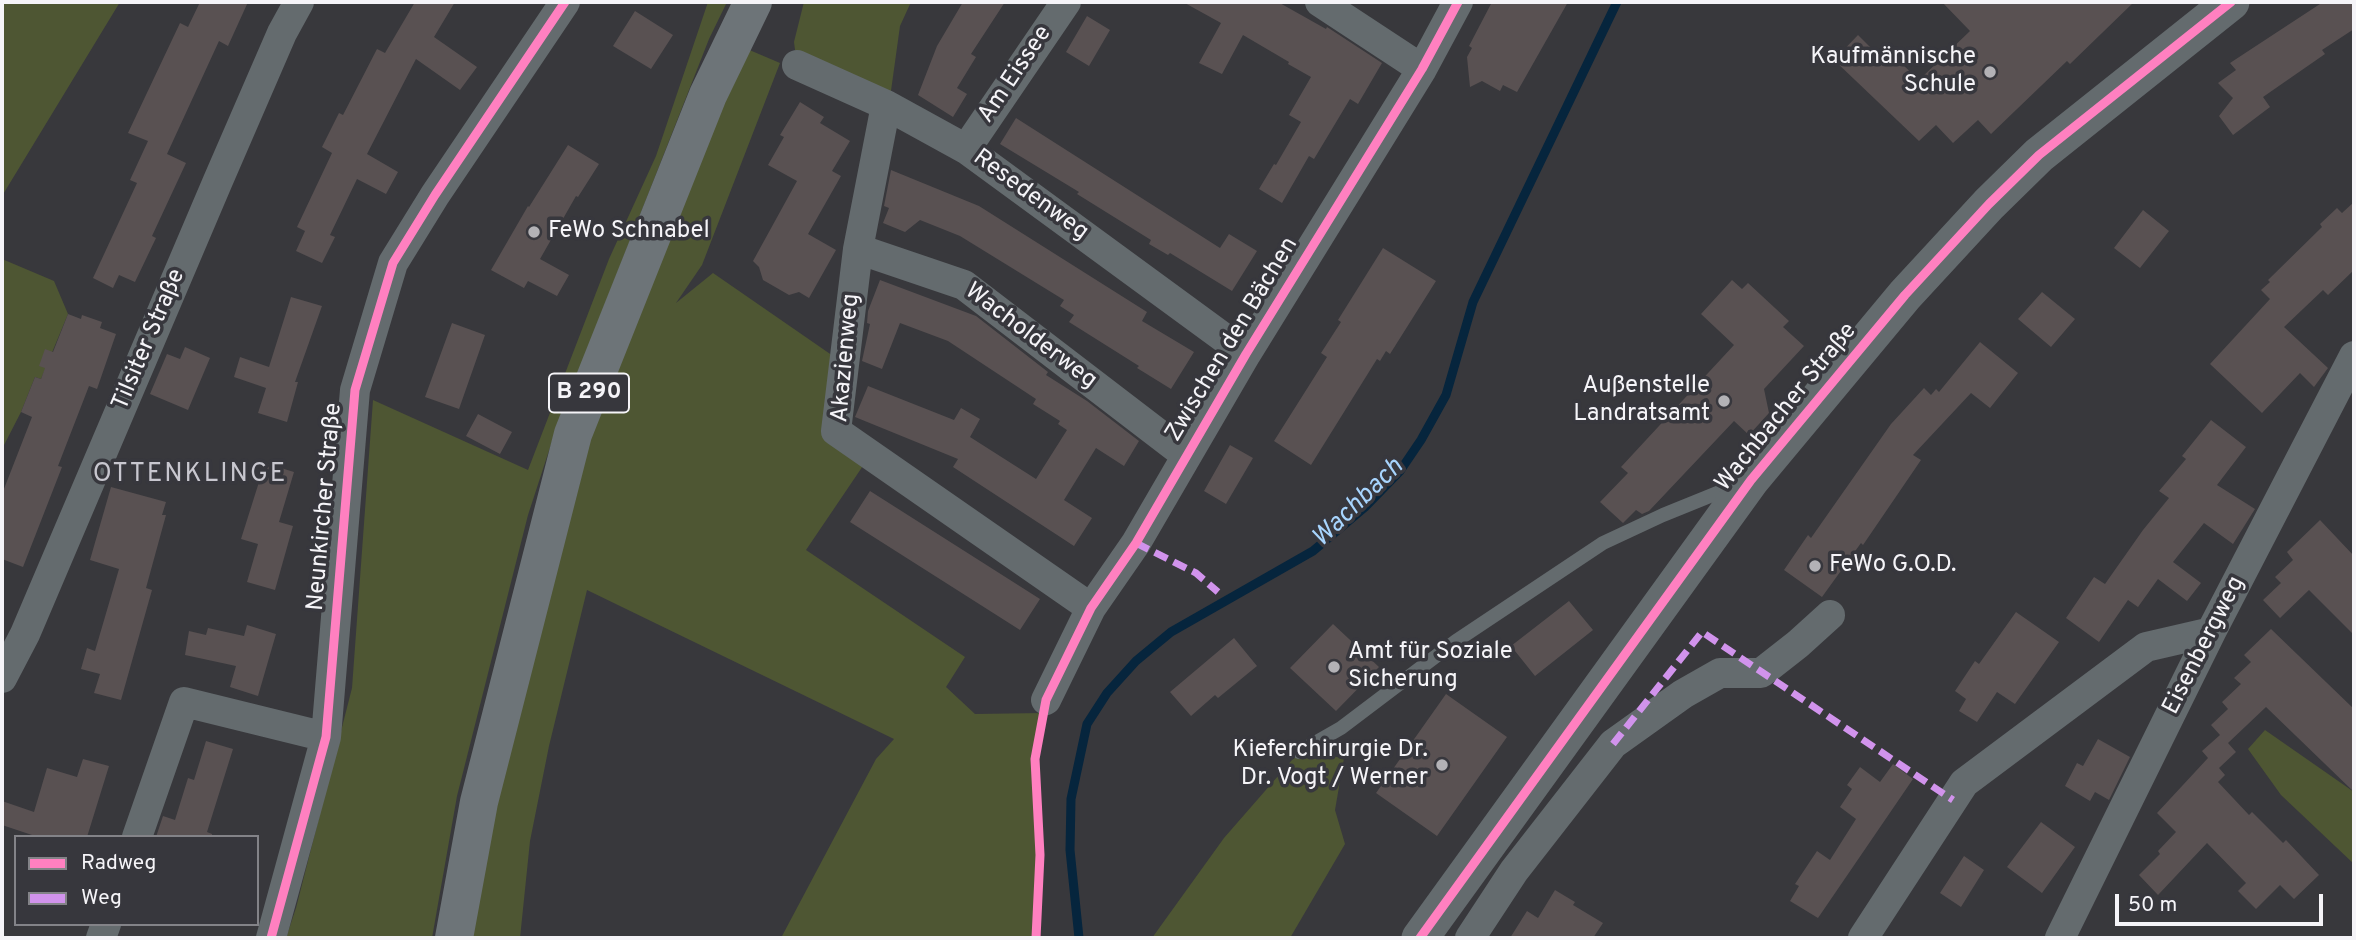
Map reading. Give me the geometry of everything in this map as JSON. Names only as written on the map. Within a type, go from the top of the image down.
[{"type":"main road","name":"B 290","points":[[454,938],[478,802],[573,433],[708,95],[753,2]]},
{"type":"street","name":"Tilsiter Straße","points":[[2,678],[25,634],[282,33],[299,2]]},
{"type":"street","name":"Neunkircher Straße","points":[[271,938],[326,737],[355,390],[393,263],[435,195],[565,2]]},
{"type":"street","name":"Am Eissee","points":[[966,149],[1066,2]]},
{"type":"street","points":[[1320,2],[1422,69]]},
{"type":"street","name":"Zwischen den Bächen","points":[[1046,700],[1091,608],[1136,543],[1246,354],[1422,69],[1458,2]]},
{"type":"street","name":"Wachbacher Straße","points":[[1420,938],[1751,480],[1905,295],[1989,204],[2039,155],[2231,2]]},
{"type":"street","name":"Resedenweg","points":[[797,65],[886,105],[966,149],[1246,354]]},
{"type":"street","name":"Akazienweg","points":[[886,105],[858,249],[836,431],[1091,608]]},
{"type":"street","name":"Wacholderweg","points":[[858,249],[964,285],[1186,455]]},
{"type":"street","name":"Eisenbergweg","points":[[2060,938],[2211,632],[2354,356]]},
{"type":"street","points":[[1469,938],[1514,871],[1614,744],[1683,695],[1720,673],[1761,673],[1830,615]]},
{"type":"street","points":[[1863,938],[1964,783],[2146,647],[2211,632]]},
{"type":"street","points":[[137,835],[184,702],[326,737]]},
{"type":"lane","points":[[1299,752],[1341,728],[1457,641],[1603,543],[1663,515],[1751,480]]},
{"type":"green space","points":[[2,2],[120,2],[2,196]]},
{"type":"green space","points":[[708,2],[727,2],[709,39],[556,429],[528,515],[457,796],[432,938],[286,938],[352,688],[373,400],[528,470],[609,259],[656,156]]},
{"type":"green space","points":[[804,2],[911,2],[900,26],[890,98],[797,65],[794,42]]},
{"type":"green space","points":[[733,43],[780,63],[702,265],[676,303],[713,273],[836,358],[836,431],[871,454],[806,550],[965,657],[946,687],[975,714],[1044,713],[1035,759],[1040,855],[1036,938],[781,938],[876,759],[894,739],[587,590],[549,746],[530,841],[520,938],[454,938],[558,497]]},
{"type":"green space","points":[[2,259],[54,281],[68,314],[41,379],[35,377],[2,449]]},
{"type":"green space","points":[[2265,730],[2354,792],[2354,864],[2281,795],[2248,749]]},
{"type":"green space","points":[[1299,752],[1344,758],[1335,810],[1345,844],[1290,938],[1152,938],[1224,838]]},
{"type":"building","points":[[200,2],[248,2],[228,46],[219,41],[167,154],[186,163],[152,236],[156,238],[135,282],[119,275],[113,288],[93,278],[137,183],[130,180],[148,141],[128,133],[180,23],[188,27]]},
{"type":"building","points":[[415,2],[455,2],[434,37],[477,67],[460,90],[416,59],[367,154],[398,172],[386,194],[357,179],[330,235],[335,237],[322,263],[296,251],[305,231],[297,227],[332,153],[322,147],[339,113],[343,115],[377,49],[385,53]]},
{"type":"building","points":[[963,2],[1005,2],[971,54],[976,57],[957,88],[967,94],[953,117],[918,95],[937,46]]},
{"type":"building","points":[[1183,2],[1278,2],[1326,29],[1327,27],[1382,63],[1358,104],[1350,99],[1314,159],[1309,156],[1282,203],[1259,189],[1301,122],[1289,115],[1311,77],[1243,35],[1222,74],[1199,63],[1221,23]]},
{"type":"building","points":[[1492,2],[1568,2],[1517,92],[1503,85],[1500,91],[1482,81],[1470,87],[1467,57],[1472,48],[1469,46]]},
{"type":"building","name":"Kaufmännische Schule","points":[[1942,2],[2134,2],[2070,64],[2067,61],[1991,134],[1978,120],[1953,143],[1936,125],[1919,141],[1834,60],[1858,35],[1877,54],[1884,47],[1919,80],[1970,31]]},
{"type":"building","points":[[2323,2],[2354,2],[2354,29],[2322,50],[2325,54],[2263,97],[2270,107],[2233,135],[2219,116],[2233,98],[2218,83],[2236,70],[2230,63]]},
{"type":"building","points":[[635,11],[673,35],[651,69],[613,46]]},
{"type":"building","points":[[1087,16],[1110,30],[1089,66],[1066,52]]},
{"type":"building","points":[[800,102],[824,117],[820,123],[850,141],[832,171],[841,176],[808,234],[836,250],[809,298],[799,292],[789,295],[763,280],[759,267],[753,261],[797,181],[768,165],[784,137],[780,135]]},
{"type":"building","points":[[1016,118],[1220,248],[1229,234],[1257,251],[1232,291],[1170,253],[1168,255],[1149,244],[1151,240],[1000,144]]},
{"type":"building","points":[[568,145],[599,164],[578,197],[576,196],[540,259],[569,275],[557,296],[528,281],[524,288],[491,270]]},
{"type":"building","points":[[891,170],[979,206],[1147,312],[1142,321],[1194,352],[1171,389],[1069,322],[1074,315],[1060,306],[1064,300],[960,236],[920,220],[905,232],[883,223],[889,208],[884,206]]},
{"type":"building","points":[[2354,202],[2354,270],[2328,295],[2323,290],[2284,327],[2328,368],[2314,387],[2300,373],[2262,413],[2210,364],[2270,299],[2261,290],[2270,282],[2268,280],[2322,227],[2320,224],[2337,208],[2342,213]]},
{"type":"building","points":[[2143,210],[2169,231],[2140,268],[2114,248]]},
{"type":"building","points":[[1383,248],[1436,281],[1390,354],[1386,351],[1380,361],[1377,359],[1311,465],[1274,441],[1327,357],[1321,353],[1341,322],[1338,320]]},
{"type":"building","points":[[880,280],[976,316],[1048,372],[1046,375],[1087,401],[1139,441],[1124,466],[1096,448],[1064,500],[1092,518],[1074,546],[953,467],[958,459],[855,417],[868,386],[954,420],[961,408],[980,419],[970,437],[1036,479],[1067,430],[1058,424],[1060,421],[1033,404],[1036,399],[948,341],[900,323],[882,369],[862,361],[870,324],[867,323],[868,311]]},
{"type":"building","name":"Außenstelle Landratsamt","points":[[1732,280],[1742,289],[1748,283],[1789,321],[1783,327],[1804,346],[1764,389],[1769,413],[1749,435],[1734,421],[1649,511],[1642,514],[1636,510],[1623,523],[1600,502],[1628,473],[1621,467],[1734,345],[1701,314]]},
{"type":"building","points":[[2042,292],[2075,319],[2051,347],[2018,319]]},
{"type":"building","points":[[291,297],[322,306],[295,382],[298,382],[287,422],[258,413],[266,388],[234,377],[240,357],[269,367]]},
{"type":"building","points":[[68,314],[81,319],[82,315],[102,322],[100,328],[116,334],[97,389],[89,386],[58,466],[62,467],[23,567],[2,559],[2,494],[32,417],[21,412],[35,377],[41,379],[45,368],[39,366],[45,349],[53,352]]},
{"type":"building","points":[[452,323],[485,335],[459,409],[425,397]]},
{"type":"building","points":[[1980,342],[2018,373],[1990,408],[1971,393],[1913,455],[1921,460],[1863,545],[1861,543],[1822,597],[1784,570],[1808,535],[1811,538],[1891,424],[1924,388],[1931,395],[1936,389],[1939,392]]},
{"type":"building","points":[[185,347],[210,358],[188,410],[150,394],[167,354],[180,359]]},
{"type":"building","points":[[478,414],[512,432],[500,454],[466,436]]},
{"type":"building","points":[[2211,420],[2246,447],[2217,485],[2255,509],[2233,544],[2204,523],[2173,562],[2201,583],[2187,601],[2158,579],[2138,607],[2128,600],[2099,642],[2066,618],[2094,577],[2105,584],[2169,498],[2159,491],[2186,459],[2182,456]]},
{"type":"building","points":[[1230,445],[1253,458],[1226,504],[1204,491]]},
{"type":"building","points":[[265,463],[294,472],[279,522],[293,526],[275,590],[247,582],[258,544],[241,539]]},
{"type":"building","points":[[111,487],[166,502],[162,515],[166,515],[146,588],[152,590],[121,700],[94,693],[100,674],[81,669],[87,648],[95,651],[119,569],[90,560]]},
{"type":"building","points":[[870,491],[1040,599],[1020,630],[850,522]]},
{"type":"building","points":[[2320,520],[2354,556],[2354,635],[2309,590],[2280,618],[2263,600],[2281,583],[2275,577],[2293,560],[2287,552]]},
{"type":"building","points":[[1569,601],[1593,630],[1535,676],[1511,646]]},
{"type":"building","points":[[2016,612],[2059,642],[2015,704],[1997,692],[1977,722],[1959,711],[1966,699],[1955,691],[1975,661],[1979,664]]},
{"type":"building","name":"Amt für Soziale Sicherung","points":[[1333,624],[1379,667],[1336,711],[1290,668]]},
{"type":"building","points":[[247,625],[276,634],[258,696],[230,687],[236,666],[185,655],[189,631],[206,635],[208,628],[244,636]]},
{"type":"building","points":[[2271,629],[2354,709],[2354,792],[2266,707],[2228,743],[2236,752],[2219,768],[2225,775],[2218,782],[2249,815],[2252,812],[2283,843],[2286,840],[2319,875],[2294,899],[2280,885],[2256,909],[2238,891],[2246,883],[2207,843],[2158,895],[2139,875],[2160,854],[2158,851],[2176,832],[2157,813],[2208,758],[2202,751],[2220,735],[2211,725],[2228,709],[2222,702],[2241,684],[2234,678],[2251,662],[2244,655]]},
{"type":"building","points":[[1234,638],[1257,666],[1218,698],[1215,695],[1191,716],[1170,692]]},
{"type":"building","name":"Kieferchirurgie Dr. Dr. Vogt / Werner","points":[[1446,694],[1507,737],[1437,836],[1376,793]]},
{"type":"building","points":[[2098,739],[2130,757],[2109,800],[2095,792],[2090,801],[2065,786],[2077,763],[2083,766]]},
{"type":"building","points":[[206,741],[233,749],[207,832],[212,835],[157,835],[163,816],[175,820],[188,778],[194,780]]},
{"type":"building","points":[[83,759],[109,766],[88,835],[32,835],[2,825],[2,801],[34,812],[47,768],[77,777]]},
{"type":"building","points":[[1893,764],[1913,779],[1818,918],[1790,901],[1799,886],[1795,884],[1817,851],[1830,860],[1856,819],[1840,807],[1852,789],[1847,785],[1860,767],[1880,782]]},
{"type":"building","points":[[2041,822],[2075,847],[2042,893],[2007,867]]},
{"type":"building","points":[[1964,856],[1984,870],[1961,907],[1940,893]]},
{"type":"building","points":[[1555,890],[1575,902],[1573,905],[1603,923],[1593,938],[1510,938],[1527,911],[1538,918]]},
{"type":"waterway","name":"Wachbach","points":[[1079,938],[1070,850],[1071,799],[1087,724],[1107,693],[1136,661],[1171,632],[1313,551],[1365,507],[1400,471],[1446,395],[1473,302],[1617,2]]},
{"type":"marked path","points":[[1136,543],[1196,573],[1218,592]]},
{"type":"marked path","points":[[1613,744],[1702,632],[1953,800]]},
{"type":"cycle path","points":[[271,938],[326,737],[355,390],[393,263],[435,195],[565,2]]},
{"type":"cycle path","points":[[1036,938],[1040,855],[1035,759],[1046,700],[1091,608],[1136,543],[1246,354],[1422,69],[1458,2]]},
{"type":"cycle path","points":[[1420,938],[1751,480],[1905,295],[1989,204],[2039,155],[2231,2]]},
{"type":"place","name":"Kaufmännische Schule","points":[[1990,72]]},
{"type":"place","name":"FeWo Schnabel","points":[[534,232]]},
{"type":"place","name":"Außenstelle Landratsamt","points":[[1724,401]]},
{"type":"place","name":"FeWo G.O.D.","points":[[1815,566]]},
{"type":"place","name":"Amt für Soziale Sicherung","points":[[1334,667]]},
{"type":"place","name":"Kieferchirurgie Dr. Dr. Vogt / Werner","points":[[1442,765]]},
{"type":"district","name":"OTTENKLINGE","points":[[190,476]]}]
